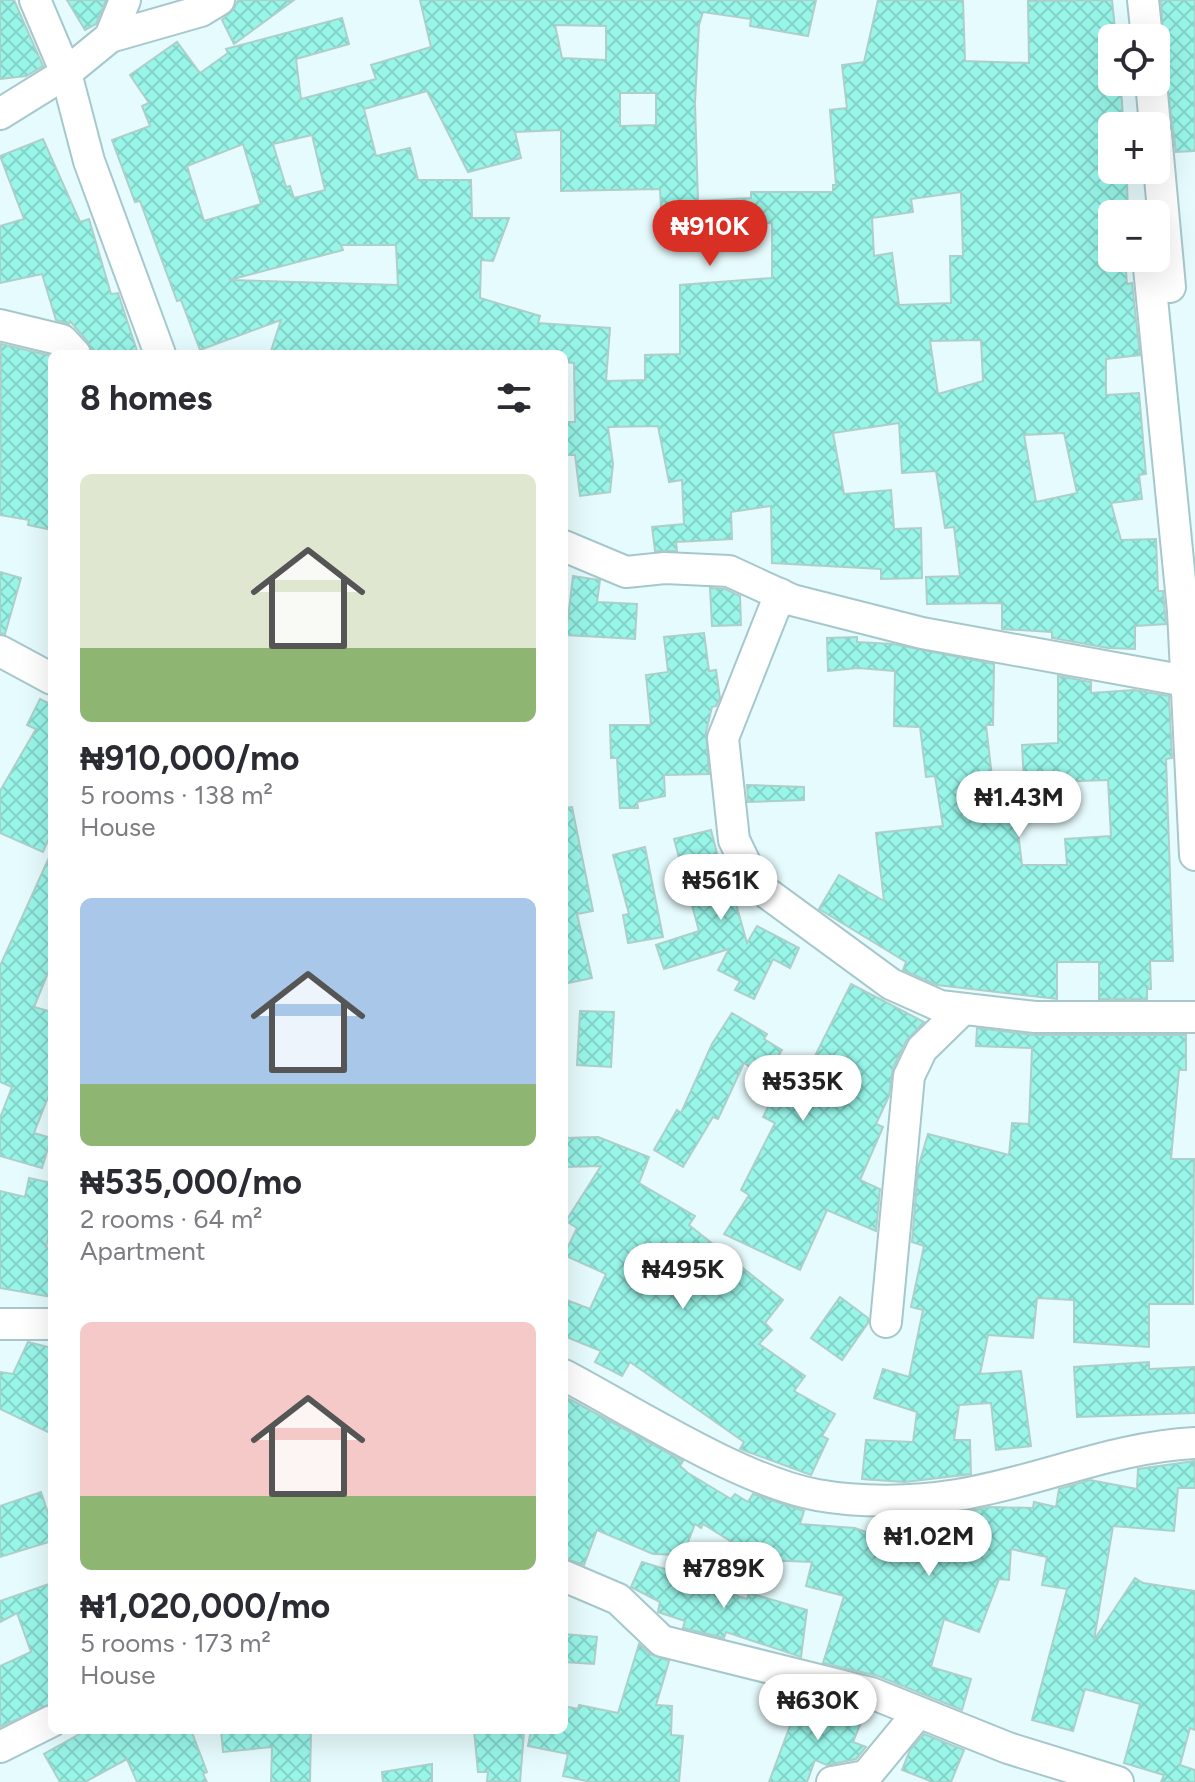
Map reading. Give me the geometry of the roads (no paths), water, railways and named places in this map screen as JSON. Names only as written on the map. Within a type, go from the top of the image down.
[{"type":"street","points":[[35,0],[66,73],[89,161],[159,350]]},
{"type":"street","points":[[110,37],[125,0]]},
{"type":"street","points":[[0,114],[66,73],[110,37],[201,11],[219,0]]},
{"type":"street","points":[[1124,0],[1127,24]]},
{"type":"street","points":[[1143,0],[1146,24]]},
{"type":"street","points":[[1161,184],[1195,552]]},
{"type":"street","points":[[1149,272],[1183,611],[1195,855]]},
{"type":"street","points":[[0,325],[62,340],[71,350]]},
{"type":"street","points":[[568,548],[626,572],[714,568],[729,571],[780,594],[922,633],[1186,681]]},
{"type":"street","points":[[780,594],[723,738],[734,840],[756,885],[891,984],[940,1006],[1035,1017],[1195,1017]]},
{"type":"street","points":[[0,651],[48,677]]},
{"type":"street","points":[[886,1322],[909,1076],[922,1049],[962,1010]]},
{"type":"street","points":[[0,1324],[48,1324]]},
{"type":"street","points":[[568,1377],[701,1448],[757,1474],[816,1495],[890,1499],[957,1495],[1031,1478],[1097,1457],[1159,1445],[1195,1443]]},
{"type":"street","points":[[568,1578],[618,1599],[662,1641],[871,1693],[1008,1748],[1118,1782]]},
{"type":"street","points":[[832,1782],[866,1776],[918,1713]]},
{"type":"street","points":[[0,1747],[48,1723]]}]
